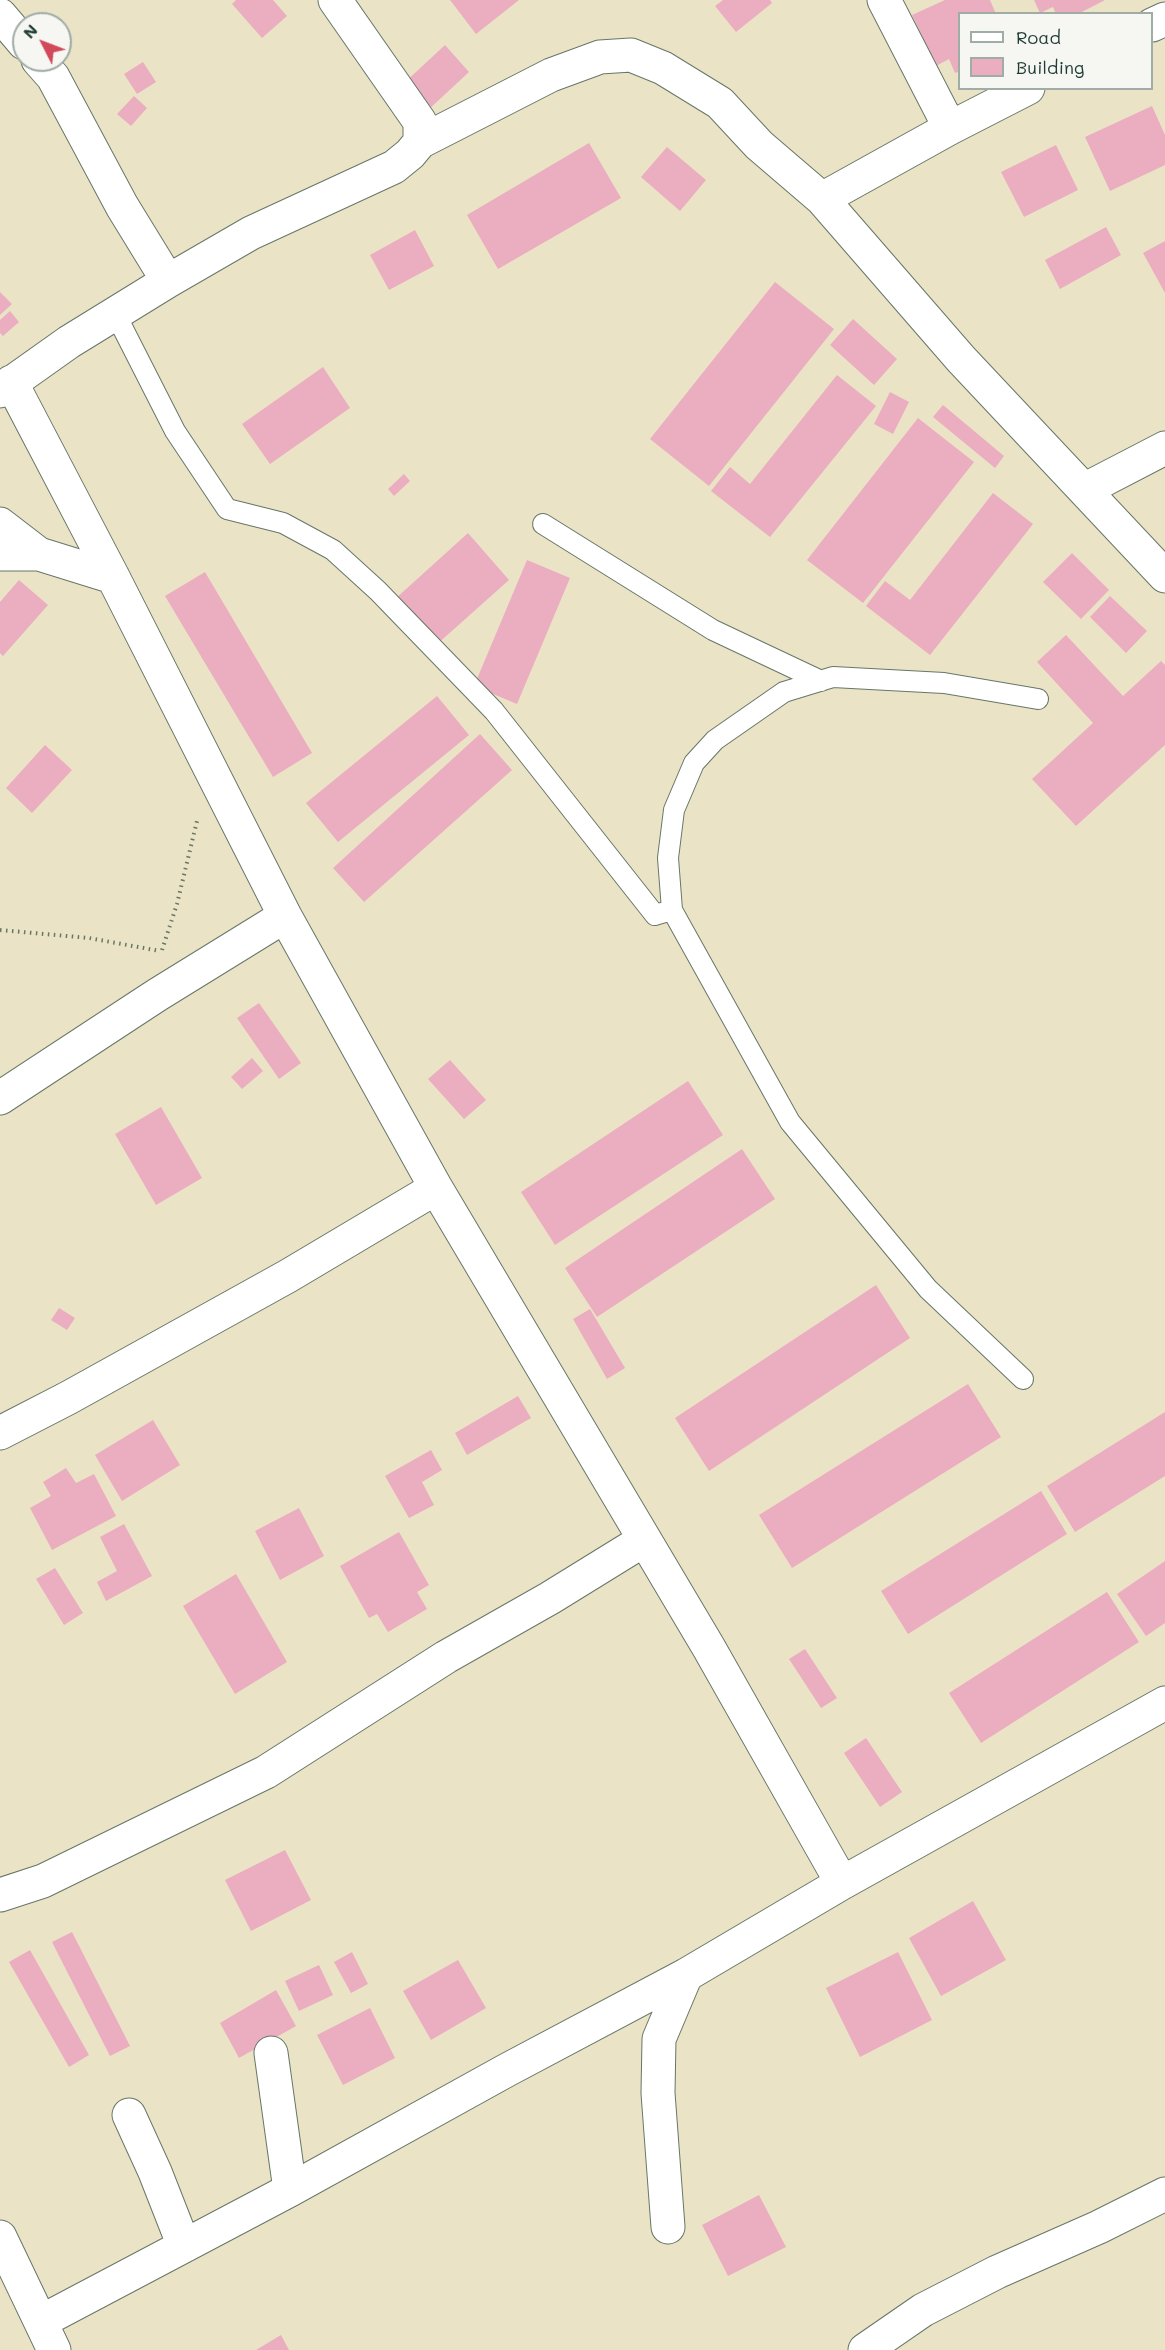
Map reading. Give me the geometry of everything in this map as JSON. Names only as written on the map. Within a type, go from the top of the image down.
[{"type":"street","points":[[335,0],[420,122],[420,142]]},
{"type":"street","points":[[884,0],[950,128]]},
{"type":"street","points":[[0,15],[12,29]]},
{"type":"street","points":[[842,1883],[709,1648],[436,1188],[285,916],[113,577],[5,387],[69,342],[116,315],[168,280],[251,233],[394,167],[420,142],[551,75],[600,57],[631,55],[663,68],[720,103],[759,145],[822,200],[961,359],[1165,576]]},
{"type":"street","points":[[48,72],[122,206],[168,280]]},
{"type":"street","points":[[822,200],[950,128],[1024,90]]},
{"type":"street","points":[[1084,490],[1165,448]]},
{"type":"street","points":[[0,524],[39,554]]},
{"type":"street","points":[[0,554],[39,554],[113,577]]},
{"type":"street","points":[[0,1098],[157,995],[285,916]]},
{"type":"street","points":[[0,1433],[68,1398],[288,1276],[436,1188]]},
{"type":"street","points":[[0,1895],[43,1881],[266,1772],[446,1657],[550,1598],[644,1540]]},
{"type":"street","points":[[0,2238],[48,2336],[184,2246],[686,1975],[842,1883],[1165,1703]]},
{"type":"street","points":[[668,2227],[658,2093],[658,2039],[686,1975]]},
{"type":"street","points":[[271,2053],[290,2190]]},
{"type":"street","points":[[129,2115],[155,2172],[184,2246]]},
{"type":"street","points":[[865,2350],[923,2310],[997,2272],[1099,2227],[1165,2194]]},
{"type":"lane","points":[[116,315],[140,365],[176,430],[227,509],[283,523],[333,550],[378,591],[494,711],[655,915],[672,910]]},
{"type":"lane","points":[[543,524],[713,630],[821,681]]},
{"type":"lane","points":[[1023,1380],[928,1290],[790,1122],[672,910],[668,858],[674,810],[694,763],[715,740],[784,692],[833,677],[944,683],[1038,699]]},
{"type":"path","points":[[157,995],[162,951],[177,904],[211,772]]},
{"type":"path","points":[[0,930],[89,938],[162,951]]},
{"type":"building","points":[[236,0],[273,0],[287,16],[262,38],[232,4]]},
{"type":"building","points":[[450,0],[519,0],[476,34]]},
{"type":"building","points":[[723,0],[770,0],[772,3],[736,32],[715,6]]},
{"type":"building","points":[[945,0],[990,0],[995,12],[958,12],[958,72],[955,73],[949,59],[936,66],[912,15]]},
{"type":"building","points":[[1034,0],[1105,0],[1082,12],[1055,12],[1053,7],[1040,12]]},
{"type":"building","points":[[445,45],[469,72],[427,111],[402,85]]},
{"type":"building","points":[[143,62],[156,82],[137,94],[124,74]]},
{"type":"building","points":[[134,96],[147,108],[131,126],[117,114]]},
{"type":"building","points":[[1152,106],[1165,135],[1165,165],[1110,191],[1085,137]]},
{"type":"building","points":[[589,143],[621,198],[498,269],[467,215]]},
{"type":"building","points":[[1056,145],[1078,190],[1024,217],[1001,172]]},
{"type":"building","points":[[667,147],[706,180],[680,211],[641,177]]},
{"type":"building","points":[[1106,227],[1121,255],[1060,289],[1045,260]]},
{"type":"building","points":[[415,230],[434,266],[389,290],[370,255]]},
{"type":"building","points":[[1165,241],[1165,293],[1143,253]]},
{"type":"building","points":[[775,282],[834,329],[709,486],[650,439]]},
{"type":"building","points":[[0,292],[12,304],[0,315]]},
{"type":"building","points":[[10,311],[19,322],[3,336],[0,333],[0,320]]},
{"type":"building","points":[[853,319],[897,359],[874,385],[830,345]]},
{"type":"building","points":[[323,367],[350,408],[270,464],[242,424]]},
{"type":"building","points":[[837,375],[876,406],[770,537],[711,491],[730,467],[750,484]]},
{"type":"building","points":[[890,392],[909,402],[893,434],[874,424]]},
{"type":"building","points":[[943,405],[1004,456],[995,468],[933,417]]},
{"type":"building","points":[[918,418],[974,462],[863,603],[807,560]]},
{"type":"building","points":[[404,474],[410,481],[394,496],[388,489]]},
{"type":"building","points":[[993,493],[1033,524],[930,655],[866,606],[885,581],[910,600]]},
{"type":"building","points":[[468,533],[509,580],[435,646],[394,600]]},
{"type":"building","points":[[1072,553],[1109,590],[1081,619],[1043,582]]},
{"type":"building","points":[[527,560],[570,578],[517,704],[474,686]]},
{"type":"building","points":[[205,572],[312,753],[273,777],[165,596]]},
{"type":"building","points":[[19,580],[48,605],[3,656],[0,653],[0,602]]},
{"type":"building","points":[[1110,596],[1147,631],[1126,653],[1090,617]]},
{"type":"building","points":[[1066,635],[1123,696],[1161,661],[1165,665],[1165,745],[1076,826],[1032,779],[1093,723],[1037,662]]},
{"type":"building","points":[[437,696],[469,735],[338,842],[306,803]]},
{"type":"building","points":[[480,734],[512,770],[364,902],[333,868]]},
{"type":"building","points":[[45,745],[72,770],[32,813],[6,788]]},
{"type":"building","points":[[259,1003],[301,1063],[279,1079],[237,1018]]},
{"type":"building","points":[[252,1058],[263,1071],[242,1089],[231,1077]]},
{"type":"building","points":[[450,1060],[486,1100],[464,1119],[428,1079]]},
{"type":"building","points":[[688,1081],[723,1135],[555,1245],[521,1192]]},
{"type":"building","points":[[161,1107],[202,1178],[156,1205],[115,1134]]},
{"type":"building","points":[[742,1149],[775,1199],[597,1317],[565,1268]]},
{"type":"building","points":[[876,1285],[910,1338],[709,1471],[675,1418]]},
{"type":"building","points":[[59,1308],[75,1318],[67,1330],[51,1320]]},
{"type":"building","points":[[590,1309],[625,1368],[607,1379],[573,1319]]},
{"type":"building","points":[[968,1384],[1001,1437],[792,1568],[759,1515]]},
{"type":"building","points":[[518,1396],[531,1418],[467,1455],[455,1433]]},
{"type":"building","points":[[1165,1412],[1165,1476],[1075,1532],[1047,1486]]},
{"type":"building","points":[[153,1420],[180,1465],[122,1501],[95,1455]]},
{"type":"building","points":[[431,1450],[442,1470],[422,1482],[434,1505],[409,1518],[385,1476]]},
{"type":"building","points":[[66,1468],[76,1483],[94,1474],[116,1516],[52,1550],[30,1508],[51,1496],[43,1482]]},
{"type":"building","points":[[1041,1491],[1067,1534],[908,1634],[881,1591]]},
{"type":"building","points":[[299,1508],[324,1556],[280,1580],[255,1531]]},
{"type":"building","points":[[124,1524],[152,1576],[106,1601],[97,1582],[117,1571],[100,1537]]},
{"type":"building","points":[[399,1532],[429,1585],[417,1592],[427,1609],[388,1632],[377,1614],[369,1618],[340,1566]]},
{"type":"building","points":[[1165,1561],[1165,1623],[1146,1636],[1117,1594]]},
{"type":"building","points":[[55,1568],[83,1613],[64,1625],[36,1579]]},
{"type":"building","points":[[236,1574],[287,1662],[235,1694],[183,1606]]},
{"type":"building","points":[[1107,1592],[1139,1642],[981,1743],[949,1693]]},
{"type":"building","points":[[805,1649],[837,1698],[821,1708],[789,1659]]},
{"type":"building","points":[[866,1738],[902,1792],[880,1807],[844,1753]]},
{"type":"building","points":[[285,1850],[311,1900],[251,1931],[225,1880]]},
{"type":"building","points":[[973,1901],[1006,1960],[941,1996],[909,1938]]},
{"type":"building","points":[[72,1932],[130,2046],[110,2056],[52,1942]]},
{"type":"building","points":[[30,1950],[89,2055],[69,2067],[9,1962]]},
{"type":"building","points":[[352,1952],[368,1984],[351,1993],[334,1962]]},
{"type":"building","points":[[898,1952],[932,2020],[860,2057],[826,1988]]},
{"type":"building","points":[[458,1960],[486,2008],[431,2040],[403,1991]]},
{"type":"building","points":[[319,1965],[333,1995],[299,2011],[285,1981]]},
{"type":"building","points":[[276,1990],[296,2026],[239,2058],[220,2023]]},
{"type":"building","points":[[370,2008],[395,2058],[343,2085],[317,2035]]},
{"type":"building","points":[[759,2195],[786,2247],[728,2276],[702,2225]]},
{"type":"building","points":[[281,2335],[289,2350],[256,2350]]}]
